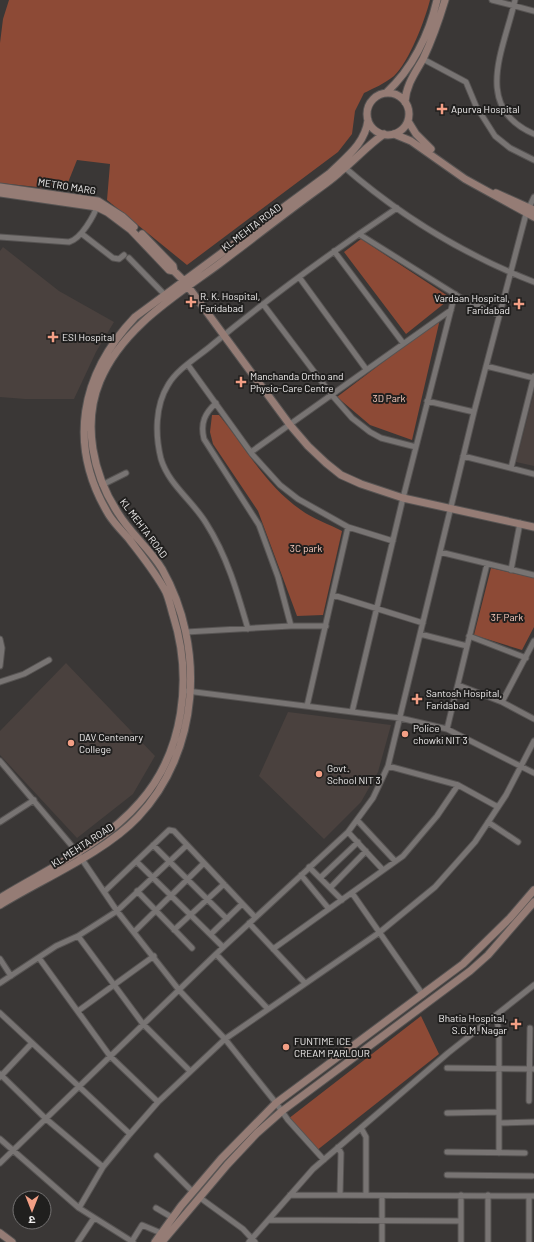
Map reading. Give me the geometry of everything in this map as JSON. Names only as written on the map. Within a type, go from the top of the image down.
[{"type":"street","points":[[437,0],[434,14],[423,42],[397,83],[386,93],[380,95],[371,102],[367,114],[368,120],[374,130],[384,134],[394,134],[411,141],[460,176],[530,210]]},
{"type":"street","points":[[405,102],[406,91],[423,58],[439,20],[445,0]]},
{"type":"street","points":[[492,0],[514,3],[534,11]]},
{"type":"street","points":[[514,3],[498,59],[496,73],[497,87],[502,105],[508,115],[518,125],[534,134]]},
{"type":"street","points":[[423,58],[466,82],[476,106],[495,136],[510,148],[534,160]]},
{"type":"street","points":[[386,93],[397,95],[405,102],[408,108],[408,121],[416,134],[426,145],[453,166],[497,193],[530,210],[534,217]]},
{"type":"street","name":"KL MEHTA ROAD","points":[[343,165],[357,148],[364,136],[368,120]]},
{"type":"street","points":[[394,134],[400,131],[408,121]]},
{"type":"street","name":"KL MEHTA ROAD","points":[[186,690],[191,669],[186,632],[178,602],[161,567],[118,514],[102,485],[91,430],[92,407],[100,381],[116,352],[134,329],[186,284],[384,134]]},
{"type":"street","points":[[343,165],[397,208],[467,251],[510,273],[534,282]]},
{"type":"street","name":"METRO MARG","points":[[0,187],[98,204],[131,230],[168,270],[174,271],[186,284],[290,425],[308,446],[341,475],[361,484],[403,498],[534,527]]},
{"type":"street","name":"METRO MARG","points":[[0,193],[98,204]]},
{"type":"street","points":[[0,1163],[223,947],[348,832],[374,798],[388,766],[474,412],[510,273],[534,197]]},
{"type":"street","points":[[0,237],[69,242],[74,241],[82,234],[98,204]]},
{"type":"street","points":[[248,629],[226,560],[202,518],[171,480],[161,459],[157,430],[162,396],[171,380],[263,304],[334,251],[397,208]]},
{"type":"street","points":[[82,234],[113,258],[119,259],[126,256],[165,295]]},
{"type":"street","points":[[359,234],[455,294],[499,315]]},
{"type":"street","points":[[334,251],[403,343]]},
{"type":"street","points":[[299,277],[366,369]]},
{"type":"street","name":"KL MEHTA ROAD","points":[[0,898],[110,840],[137,818],[159,790],[174,761],[185,728],[186,690],[178,630],[166,593],[152,569],[110,516],[96,491],[89,470],[84,422],[85,407],[90,387],[120,334],[135,317],[165,295],[186,284]]},
{"type":"street","points":[[352,712],[427,400],[455,294]]},
{"type":"street","points":[[263,304],[331,394],[352,418],[370,432],[389,441],[416,447]]},
{"type":"street","points":[[251,452],[450,310]]},
{"type":"street","points":[[188,365],[251,452],[273,477],[298,499],[348,527],[393,542]]},
{"type":"street","points":[[486,366],[534,377],[511,468]]},
{"type":"street","points":[[427,400],[474,412]]},
{"type":"street","points":[[216,403],[208,410],[204,418],[202,425],[204,439],[259,525],[278,577],[291,626]]},
{"type":"street","points":[[463,456],[534,474]]},
{"type":"street","points":[[102,485],[126,473]]},
{"type":"street","points":[[511,570],[520,523]]},
{"type":"street","points":[[307,706],[348,527]]},
{"type":"street","points":[[440,552],[534,575]]},
{"type":"street","points":[[447,729],[487,564]]},
{"type":"street","points":[[333,595],[423,623]]},
{"type":"street","points":[[186,632],[291,626],[326,626]]},
{"type":"street","points":[[420,634],[466,646]]},
{"type":"street","points":[[469,636],[526,658]]},
{"type":"street","points":[[0,639],[2,648],[0,666]]},
{"type":"street","points":[[502,702],[534,641]]},
{"type":"street","points":[[0,682],[24,674],[49,660]]},
{"type":"street","points":[[458,685],[502,702],[534,719]]},
{"type":"street","points":[[186,690],[400,718],[447,729],[534,773]]},
{"type":"street","points":[[79,1208],[103,1167],[130,1134],[158,1102],[225,1039],[380,932],[435,887],[475,842],[522,766],[534,741]]},
{"type":"street","points":[[0,761],[80,855],[117,911],[154,956],[179,990],[225,1039],[288,1120],[324,1160]]},
{"type":"street","points":[[388,766],[458,785],[498,807]]},
{"type":"street","points":[[273,949],[403,856],[437,816],[458,785]]},
{"type":"street","points":[[0,822],[34,800]]},
{"type":"street","points":[[357,820],[395,861]]},
{"type":"street","points":[[488,822],[518,842]]},
{"type":"street","points":[[104,892],[169,830],[174,831],[255,917]]},
{"type":"street","points":[[348,832],[383,870]]},
{"type":"street","points":[[320,878],[358,842]]},
{"type":"street","points":[[153,845],[226,919]]},
{"type":"street","points":[[0,983],[56,946],[78,936],[117,911],[168,861],[187,845]]},
{"type":"street","points":[[330,888],[366,851]]},
{"type":"street","name":"KL MEHTA ROAD","points":[[0,906],[80,855]]},
{"type":"street","points":[[137,862],[223,947]]},
{"type":"street","points":[[134,932],[204,863]]},
{"type":"street","points":[[310,867],[342,900]]},
{"type":"street","points":[[301,875],[329,909]]},
{"type":"street","points":[[174,930],[224,884]]},
{"type":"street","points":[[162,1242],[221,1160],[276,1103],[464,964],[510,918],[534,890]]},
{"type":"street","points":[[137,891],[192,948]]},
{"type":"street","points":[[352,893],[423,995]]},
{"type":"street","points":[[155,1242],[172,1218],[257,1133],[282,1111],[470,971],[488,955],[534,902]]},
{"type":"street","points":[[211,934],[242,904]]},
{"type":"street","points":[[249,923],[305,983]]},
{"type":"street","points":[[78,936],[115,984],[143,1024],[190,1071]]},
{"type":"street","points":[[216,954],[268,1009]]},
{"type":"street","points":[[78,1011],[154,956]]},
{"type":"street","points":[[39,958],[110,1056],[158,1102]]},
{"type":"street","points":[[0,959],[12,976]]},
{"type":"street","points":[[157,1156],[196,1194],[243,1229],[252,1241],[313,1169],[448,1053],[534,985]]},
{"type":"street","points":[[0,1013],[130,1134]]},
{"type":"street","points":[[496,1015],[499,1032],[499,1153]]},
{"type":"street","points":[[530,1028],[532,1069],[530,1101]]},
{"type":"street","points":[[32,1043],[0,1076],[45,1118],[103,1167]]},
{"type":"street","points":[[447,1068],[532,1069]]},
{"type":"street","points":[[447,1113],[499,1112]]},
{"type":"street","points":[[499,1123],[534,1122]]},
{"type":"street","points":[[361,1128],[366,1137],[366,1195]]},
{"type":"street","points":[[0,1139],[79,1208],[133,1242],[142,1225],[162,1233]]},
{"type":"street","points":[[338,1147],[341,1153],[340,1195]]},
{"type":"street","points":[[447,1152],[525,1153]]},
{"type":"street","points":[[447,1175],[532,1176]]},
{"type":"street","points":[[290,1195],[531,1196],[529,1242]]},
{"type":"street","points":[[461,1195],[461,1242]]},
{"type":"street","points":[[488,1195],[488,1242]]},
{"type":"street","points":[[382,1196],[382,1242]]},
{"type":"street","points":[[156,1208],[172,1218]]},
{"type":"street","points":[[78,1242],[94,1218]]},
{"type":"street","points":[[269,1220],[461,1221]]},
{"type":"street","points":[[0,1232],[12,1242]]},
{"type":"street","points":[[0,1239],[5,1242]]},
{"type":"shaded area","name":"ESI Hospital","points":[[3,247],[59,291],[114,322],[96,352],[74,399],[25,399],[0,397],[0,251]]},
{"type":"shaded area","points":[[534,392],[534,466],[516,462]]},
{"type":"shaded area","name":"DAV Centenary College","points":[[66,663],[155,756],[133,794],[77,838],[0,755],[0,731]]},
{"type":"shaded area","name":"Govt. School NIT 3","points":[[288,712],[391,725],[378,772],[361,802],[324,839],[259,776]]},
{"type":"green space","points":[[9,0],[430,0],[411,51],[400,70],[383,84],[364,93],[355,111],[352,134],[338,152],[187,265],[107,200],[110,164],[77,160],[65,190],[0,183],[0,43],[3,19]]},
{"type":"green space","points":[[361,239],[451,298],[406,334],[344,252]]},
{"type":"green space","name":"3D Park","points":[[440,319],[412,440],[370,425],[337,397]]},
{"type":"green space","name":"3C park","points":[[212,415],[219,415],[257,466],[277,490],[288,500],[311,516],[342,531],[323,615],[297,616],[258,511],[213,444],[210,432]]},
{"type":"green space","name":"3F Park","points":[[491,568],[534,578],[534,627],[522,650],[474,635]]},
{"type":"green space","points":[[421,1016],[439,1054],[316,1151],[288,1119]]},
{"type":"place","name":"Apurva Hospital","points":[[442,109]]},
{"type":"place","name":"R. K. Hospital, Faridabad","points":[[191,302]]},
{"type":"place","name":"Vardaan Hospital, Faridabad","points":[[519,304]]},
{"type":"place","name":"ESI Hospital","points":[[53,337]]},
{"type":"place","name":"Manchanda Ortho and Physio-Care Centre","points":[[241,382]]},
{"type":"place","name":"Santosh Hospital, Faridabad","points":[[417,699]]},
{"type":"place","name":"Police chowki NIT 3","points":[[405,734]]},
{"type":"place","name":"DAV Centenary College","points":[[71,743]]},
{"type":"place","name":"Govt. School NIT 3","points":[[319,774]]},
{"type":"place","name":"Bhatia Hospital, S.G.M. Nagar","points":[[516,1024]]},
{"type":"place","name":"FUNTIME ICE CREAM PARLOUR","points":[[286,1047]]}]
